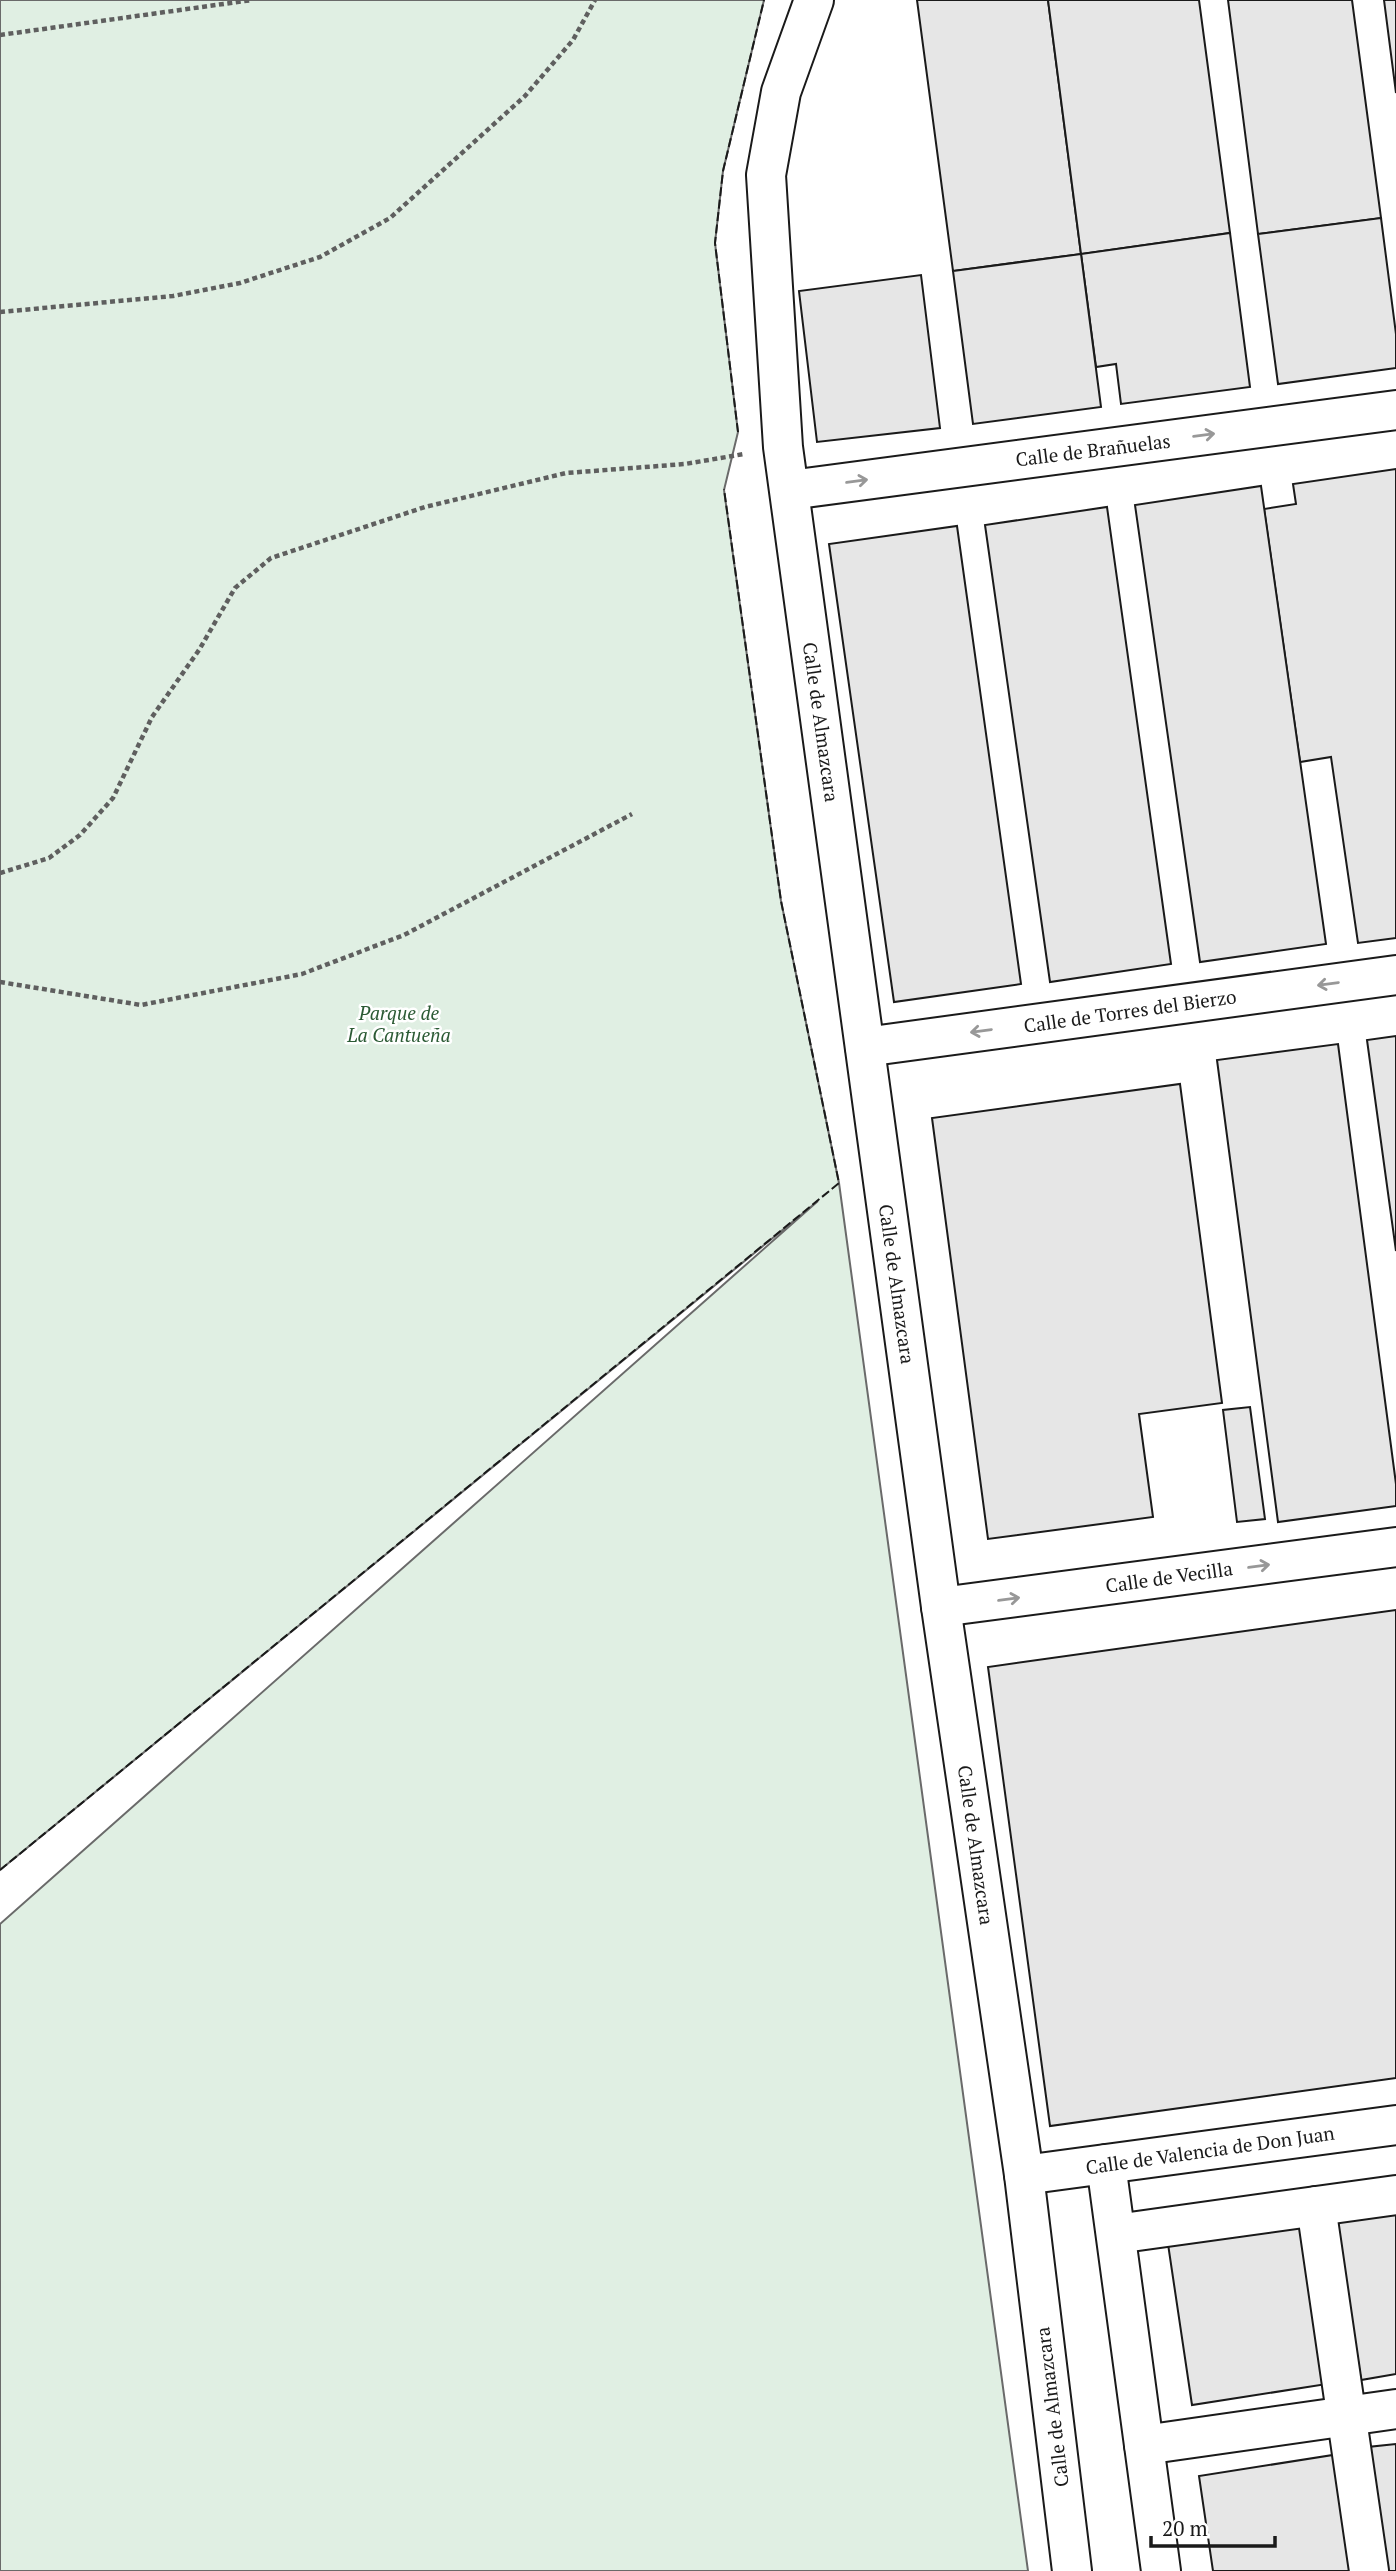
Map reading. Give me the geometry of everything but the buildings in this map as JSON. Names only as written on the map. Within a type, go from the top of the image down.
[{"type":"street","name":"Calle de Almazcara","points":[[814,0],[781,92],[766,175],[783,447],[941,1607],[1024,2175],[1072,2571]]},
{"type":"street","name":"Calle de Brañuelas","points":[[789,490],[1396,410]]},
{"type":"street","name":"Calle de Torres del Bierzo","points":[[864,1046],[1396,975]]},
{"type":"street","name":"Calle de Vecilla","points":[[941,1607],[1396,1547]]},
{"type":"street","name":"Calle de Valencia de Don Juan","points":[[1024,2175],[1396,2125]]},
{"type":"street","points":[[1106,2164],[1161,2571]]},
{"type":"street","points":[[1116,2234],[1396,2195]]},
{"type":"street","points":[[1316,2206],[1369,2571]]},
{"type":"street","points":[[1144,2445],[1396,2409]]},
{"type":"path","points":[[0,35],[252,0]]},
{"type":"path","points":[[0,312],[173,296],[240,283],[320,257],[390,218],[524,96],[573,40],[595,0]]},
{"type":"path","points":[[0,873],[49,858],[80,835],[113,798],[152,717],[199,650],[235,588],[271,558],[425,508],[566,473],[685,464],[783,447]]},
{"type":"path","points":[[0,982],[141,1005],[302,974],[404,935],[632,814]]},
{"type":"green space","name":"Parque de La Cantueña","points":[[0,0],[764,0],[723,171],[715,243],[738,432],[724,490],[781,901],[839,1183],[1028,2571],[0,2571],[0,1924],[818,1201],[0,1870]]},
{"type":"fence","points":[[738,432],[715,243],[723,171],[764,0]]},
{"type":"fence","points":[[0,1870],[839,1183],[781,901],[724,489]]}]
